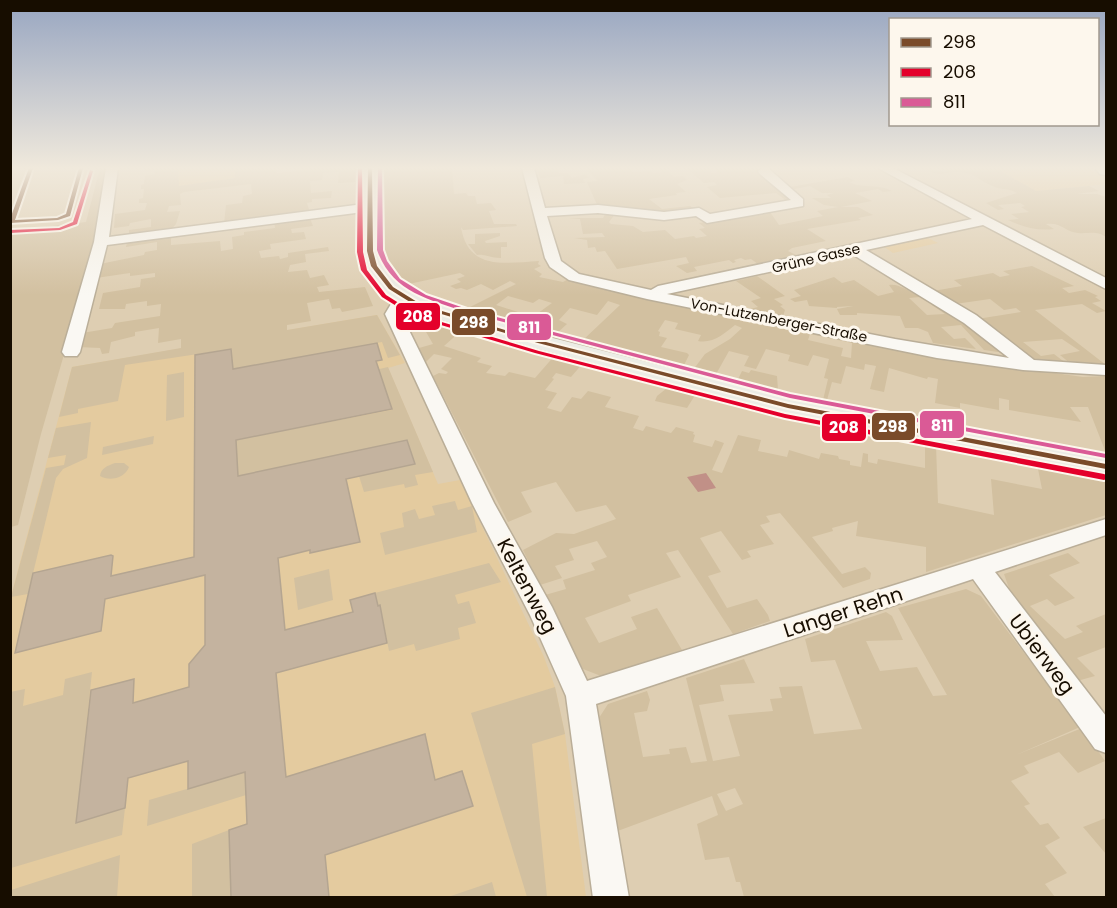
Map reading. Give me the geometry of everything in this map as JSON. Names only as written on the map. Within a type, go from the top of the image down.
[{"type":"street","points":[[71,352],[101,242],[106,210]]},
{"type":"street","points":[[101,242],[344,210]]},
{"type":"street","points":[[370,210],[370,251],[374,266],[386,284],[410,301],[438,313],[788,406],[1107,467]]},
{"type":"street","points":[[541,212],[572,210]]},
{"type":"street","points":[[611,210],[664,216],[699,212],[706,219],[753,210]]},
{"type":"street","points":[[963,210],[1107,284]]},
{"type":"street","name":"Von-Lutzenberger-Straße","points":[[541,212],[552,258],[564,272],[579,278],[844,334],[1029,364],[1107,370]]},
{"type":"street","name":"Grüne Gasse","points":[[648,293],[983,221]]},
{"type":"street","points":[[854,249],[970,319],[1029,364]]},
{"type":"street","name":"Keltenweg","points":[[410,301],[397,307],[393,314],[483,502],[543,614],[580,696],[611,897]]},
{"type":"street","name":"Langer Rehn","points":[[580,696],[1107,527]]},
{"type":"street","name":"Ubierweg","points":[[978,568],[1107,739]]},
{"type":"shaded area","points":[[89,210],[99,210],[96,244],[41,434],[18,525],[11,527],[10,231],[86,222]]},
{"type":"shaded area","points":[[142,210],[180,211],[176,224],[170,231],[129,236],[129,230],[151,227],[151,219],[114,228],[115,214]]},
{"type":"shaded area","points":[[225,210],[309,210],[310,213],[224,224]]},
{"type":"shaded area","points":[[378,210],[493,210],[489,211],[494,224],[516,224],[517,226],[463,230],[461,227],[471,251],[480,258],[501,263],[539,261],[538,264],[541,266],[534,269],[542,274],[539,277],[563,282],[570,278],[992,364],[1083,377],[1106,376],[1106,453],[1088,407],[1070,407],[1081,422],[1009,410],[1009,400],[999,398],[999,410],[960,403],[960,408],[935,403],[938,379],[928,377],[927,379],[889,368],[884,392],[870,389],[876,366],[865,364],[864,370],[846,366],[841,384],[832,382],[827,400],[823,400],[828,379],[824,378],[829,359],[813,355],[808,366],[788,361],[790,355],[766,349],[756,369],[744,366],[749,356],[729,351],[715,376],[693,370],[705,354],[730,339],[742,328],[735,325],[718,337],[703,342],[698,341],[701,335],[675,329],[678,323],[665,320],[658,331],[659,336],[667,338],[661,347],[687,353],[689,355],[683,367],[583,340],[620,305],[608,301],[597,315],[570,308],[559,320],[567,324],[556,334],[520,326],[552,303],[539,299],[533,303],[508,296],[496,305],[521,313],[512,323],[462,311],[516,284],[510,281],[493,290],[481,284],[467,290],[456,289],[450,286],[461,282],[457,279],[465,276],[460,273],[404,285],[382,260]],"holes":[[[810,334],[852,343],[851,358],[841,356],[843,348],[808,340]]]},
{"type":"shaded area","points":[[638,210],[686,210],[670,213]]},
{"type":"shaded area","points":[[864,210],[873,215],[858,218],[861,220],[807,229],[826,241],[792,248],[788,251],[798,256],[831,249],[762,267],[751,259],[741,258],[734,260],[736,262],[733,263],[729,260],[694,267],[697,271],[687,273],[676,266],[689,263],[686,257],[617,269],[605,251],[597,252],[595,247],[588,248],[587,240],[574,238],[605,237],[602,233],[583,234],[580,219],[568,218],[603,218],[606,213],[615,214],[609,222],[611,224],[633,226],[643,232],[665,230],[675,239],[707,236],[699,229],[705,228],[699,223],[770,212],[779,225],[823,216],[817,211]]},
{"type":"shaded area","points":[[1026,210],[1106,210],[1106,237],[1095,233],[1074,232],[1056,224],[1046,224],[1054,229],[1030,228],[1008,220],[1019,219],[1011,214],[1029,212]]},
{"type":"shaded area","points":[[309,216],[313,226],[291,229],[292,233],[304,232],[306,239],[270,244],[271,249],[259,251],[261,258],[279,256],[280,259],[288,257],[288,253],[328,247],[329,251],[305,254],[306,262],[290,265],[288,272],[307,270],[310,278],[324,275],[329,285],[317,287],[319,292],[365,287],[373,306],[342,312],[340,308],[332,309],[329,299],[307,303],[311,321],[287,325],[287,330],[377,315],[400,355],[388,358],[382,342],[233,369],[231,349],[125,365],[118,401],[78,409],[78,413],[59,417],[72,367],[181,348],[181,339],[158,343],[159,328],[135,332],[135,336],[111,342],[109,353],[102,354],[100,348],[78,347],[82,333],[112,328],[115,323],[160,316],[161,304],[147,306],[147,301],[126,304],[125,309],[99,309],[103,293],[140,287],[141,279],[155,277],[155,273],[130,276],[130,273],[96,278],[100,264],[157,250],[157,242],[126,247],[127,241],[171,235],[171,245],[220,241],[221,251],[233,249],[232,237],[244,235],[244,232],[275,228],[274,221]]},
{"type":"shaded area","points":[[500,233],[500,236],[485,241],[486,243],[507,242],[507,247],[501,247],[501,258],[477,255],[468,244],[475,244],[475,234]]},
{"type":"shaded area","points":[[926,237],[938,243],[893,253],[883,246]]},
{"type":"shaded area","points":[[1032,266],[1074,286],[1062,288],[1069,293],[1085,290],[1098,296],[1095,297],[1101,301],[1092,303],[1106,311],[1097,313],[1082,304],[1035,310],[1106,365],[1071,364],[1060,355],[1080,351],[1062,339],[1023,342],[1041,356],[1054,354],[1067,364],[1038,363],[977,319],[1021,312],[1016,308],[1004,310],[990,299],[955,304],[933,291],[962,286],[954,280],[993,273],[1000,277],[1010,275],[1003,271]]},
{"type":"shaded area","points":[[757,276],[785,296],[774,299],[783,305],[780,306],[785,310],[783,316],[750,309],[758,307],[751,301],[761,298],[736,281]]},
{"type":"shaded area","points":[[834,277],[842,283],[854,280],[878,296],[894,292],[889,285],[904,288],[920,297],[909,298],[927,315],[945,314],[932,305],[939,304],[1000,349],[998,352],[984,350],[961,325],[941,327],[954,339],[965,338],[976,349],[933,343],[928,332],[918,328],[905,328],[900,316],[857,313],[857,315],[840,315],[837,309],[853,306],[837,308],[809,306],[807,300],[795,302],[790,299],[801,296],[794,290]]},
{"type":"shaded area","points":[[410,313],[462,330],[444,346],[481,358],[477,362],[492,366],[486,373],[505,376],[509,372],[535,378],[556,354],[584,362],[571,377],[556,373],[545,390],[557,393],[547,408],[561,412],[572,397],[581,399],[588,391],[611,397],[605,407],[639,416],[633,428],[643,431],[646,426],[671,433],[676,427],[694,432],[693,442],[712,447],[715,440],[724,443],[712,470],[722,473],[738,435],[761,440],[758,451],[787,457],[789,450],[819,459],[821,453],[838,456],[839,459],[850,461],[850,465],[861,467],[863,453],[868,454],[868,462],[877,464],[878,459],[925,468],[925,443],[936,445],[938,503],[994,515],[991,479],[1042,489],[1037,464],[1106,477],[1106,515],[926,572],[926,547],[856,536],[858,521],[832,528],[833,531],[812,537],[842,574],[865,567],[871,573],[870,579],[843,588],[780,513],[766,516],[770,522],[760,525],[774,544],[747,551],[751,557],[742,560],[721,531],[700,538],[721,572],[708,576],[727,608],[757,599],[770,621],[733,634],[678,550],[666,553],[681,577],[628,595],[631,601],[585,618],[599,643],[637,629],[631,617],[657,608],[682,650],[601,676],[583,669],[545,595],[566,589],[563,580],[595,570],[591,563],[607,557],[597,541],[569,549],[574,560],[555,566],[562,578],[540,585],[523,550],[556,533],[574,534],[616,519],[606,505],[576,512],[556,482],[521,492],[532,512],[508,522],[433,376],[439,373],[446,374],[448,372],[441,369],[452,358],[434,354],[426,362],[419,348],[433,344],[422,325],[409,328],[402,317]]},
{"type":"shaded area","points":[[377,315],[405,363],[388,368],[438,484],[460,480],[544,657],[555,687],[565,734],[586,897],[11,898],[11,596],[72,367]]},
{"type":"shaded area","points":[[388,367],[433,472],[415,475],[418,485],[405,488],[404,484],[364,492],[359,476],[415,464],[407,440],[238,476],[236,440],[392,410],[362,373]]},
{"type":"shaded area","points":[[751,370],[777,376],[778,390],[737,381],[742,371],[749,373]]},
{"type":"shaded area","points":[[184,372],[184,417],[166,421],[167,375]]},
{"type":"shaded area","points":[[671,385],[697,392],[687,408],[655,401],[657,396]]},
{"type":"shaded area","points":[[91,422],[87,458],[63,469],[56,478],[28,594],[11,597],[46,468],[64,465],[66,455],[48,458],[56,428]]},
{"type":"shaded area","points":[[154,436],[153,444],[102,455],[103,447]]},
{"type":"shaded area","points":[[115,463],[124,463],[129,467],[117,478],[108,479],[100,476],[103,469]]},
{"type":"shaded area","points":[[706,473],[716,488],[698,492],[687,477]]},
{"type":"shaded area","points":[[455,501],[458,510],[472,506],[477,532],[385,555],[380,533],[404,527],[402,513],[415,509],[419,519],[435,515],[432,506]]},
{"type":"shaded area","points":[[1068,553],[1080,563],[1049,575],[1075,598],[1055,606],[1047,599],[1030,606],[1065,639],[1083,632],[1076,626],[1106,614],[1106,647],[1077,658],[1095,676],[1077,681],[1011,594],[1004,574]]},
{"type":"shaded area","points":[[489,563],[501,582],[455,595],[458,604],[469,601],[476,623],[458,628],[460,639],[416,651],[414,644],[389,651],[380,605],[378,606],[375,593]]},
{"type":"shaded area","points":[[329,569],[333,600],[298,610],[294,578]]},
{"type":"shaded area","points":[[966,589],[981,596],[1080,727],[1016,755],[1082,728],[1105,761],[1078,773],[1059,752],[1024,766],[1029,773],[1011,781],[1030,804],[1024,806],[1040,825],[1048,823],[1060,838],[1045,846],[1067,873],[1045,884],[1055,897],[744,897],[740,882],[736,882],[729,857],[705,860],[697,824],[718,815],[712,796],[615,832],[597,721],[608,704],[647,691],[650,700],[647,711],[634,713],[643,757],[670,754],[669,749],[686,747],[691,763],[707,761],[686,678],[744,659],[755,683],[720,685],[724,701],[699,705],[713,761],[740,756],[728,715],[773,711],[770,699],[782,698],[779,687],[802,686],[814,734],[862,729],[835,660],[811,662],[805,639],[886,612],[892,616],[903,640],[866,641],[880,671],[917,667],[933,696],[947,695],[898,608]],"holes":[[[735,788],[743,804],[726,811],[717,794]]]},
{"type":"shaded area","points":[[92,672],[76,823],[125,808],[122,835],[11,868],[10,692],[25,689],[23,706],[63,695],[65,679]]},
{"type":"shaded area","points":[[555,687],[565,734],[532,744],[547,897],[527,897],[471,713]]},
{"type":"shaded area","points":[[245,772],[246,795],[147,826],[149,800]]},
{"type":"shaded area","points":[[1106,818],[1106,854],[1083,827]]},
{"type":"shaded area","points":[[229,830],[231,897],[192,898],[192,844]]},
{"type":"shaded area","points":[[120,855],[117,897],[11,897],[11,890]]},
{"type":"shaded area","points":[[492,882],[496,897],[448,897]]},
{"type":"building","points":[[377,343],[382,360],[376,361],[392,409],[236,440],[238,476],[407,440],[415,464],[346,479],[360,542],[278,558],[285,630],[353,612],[350,600],[375,593],[378,606],[380,605],[387,643],[276,673],[286,777],[425,734],[435,780],[462,771],[473,806],[325,855],[329,897],[231,897],[229,830],[247,824],[245,772],[188,789],[188,761],[128,778],[125,808],[76,823],[91,690],[134,679],[133,703],[189,687],[189,664],[205,645],[205,575],[105,599],[101,631],[15,653],[33,573],[111,555],[113,556],[111,576],[194,557],[195,355],[231,349],[233,369]]},
{"type":"transit line","name":"298","points":[[16,210],[12,222],[58,219],[68,215],[69,210]]},
{"type":"transit line","name":"208","points":[[10,232],[60,229],[75,223],[79,210]]},
{"type":"transit line","name":"208","points":[[360,210],[360,252],[364,270],[384,296],[416,316],[537,352],[785,416],[1104,477]]},
{"type":"transit line","name":"298","points":[[370,210],[370,251],[374,266],[391,288],[420,306],[540,342],[788,406],[1106,467]]},
{"type":"transit line","name":"811","points":[[380,210],[380,250],[384,261],[398,280],[424,296],[468,311],[790,396],[1106,456]]}]
